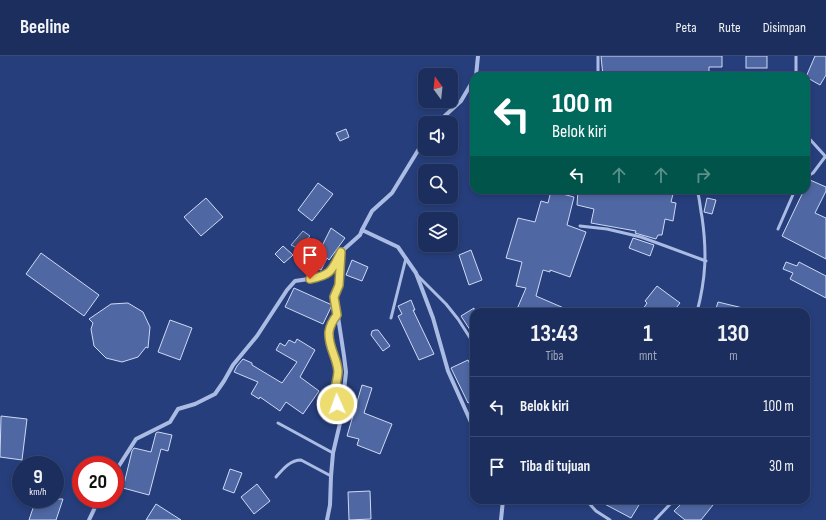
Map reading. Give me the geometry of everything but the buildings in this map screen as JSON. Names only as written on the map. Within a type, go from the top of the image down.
[{"type":"street","points":[[476,72],[478,56]]},
{"type":"street","points":[[445,116],[461,101],[470,86]]},
{"type":"street","points":[[124,458],[136,439],[170,422],[178,409],[196,404],[214,394],[224,381],[233,365],[257,336],[287,290],[295,281],[322,277],[331,271],[341,252],[360,235],[372,211],[392,193],[418,150]]},
{"type":"street","points":[[362,230],[398,247],[416,274],[433,318],[448,371],[470,420]]},
{"type":"street","points":[[327,520],[330,505],[333,453],[341,419],[346,372],[334,297],[339,285],[341,252]]},
{"type":"street","points":[[501,520],[503,504]]},
{"type":"street","points":[[89,520],[95,508]]},
{"type":"lane","points":[[598,56],[598,72]]},
{"type":"lane","points":[[796,56],[796,72]]},
{"type":"lane","points":[[810,139],[826,157],[810,175]]},
{"type":"lane","points":[[698,194],[705,238],[706,261],[702,293],[698,308]]},
{"type":"lane","points":[[778,229],[793,194]]},
{"type":"lane","points":[[580,226],[607,229],[641,237],[706,261]]},
{"type":"lane","points":[[391,318],[406,258]]},
{"type":"lane","points":[[416,274],[446,304],[470,338]]},
{"type":"lane","points":[[337,315],[331,323],[329,332],[330,348],[336,360],[338,370],[334,399],[337,404],[342,406]]},
{"type":"lane","points":[[278,423],[333,453]]},
{"type":"lane","points":[[276,477],[290,463],[296,460],[306,462],[331,476]]},
{"type":"lane","points":[[590,504],[610,520]]},
{"type":"lane","points":[[655,520],[670,504]]},
{"type":"water","points":[[303,231],[310,236],[299,249],[291,245]]},
{"type":"route","points":[[310,279],[322,277],[331,271],[341,252],[339,285],[334,297],[337,315],[331,323],[329,332],[330,348],[336,360],[338,370],[338,378],[334,396],[337,404]]}]
